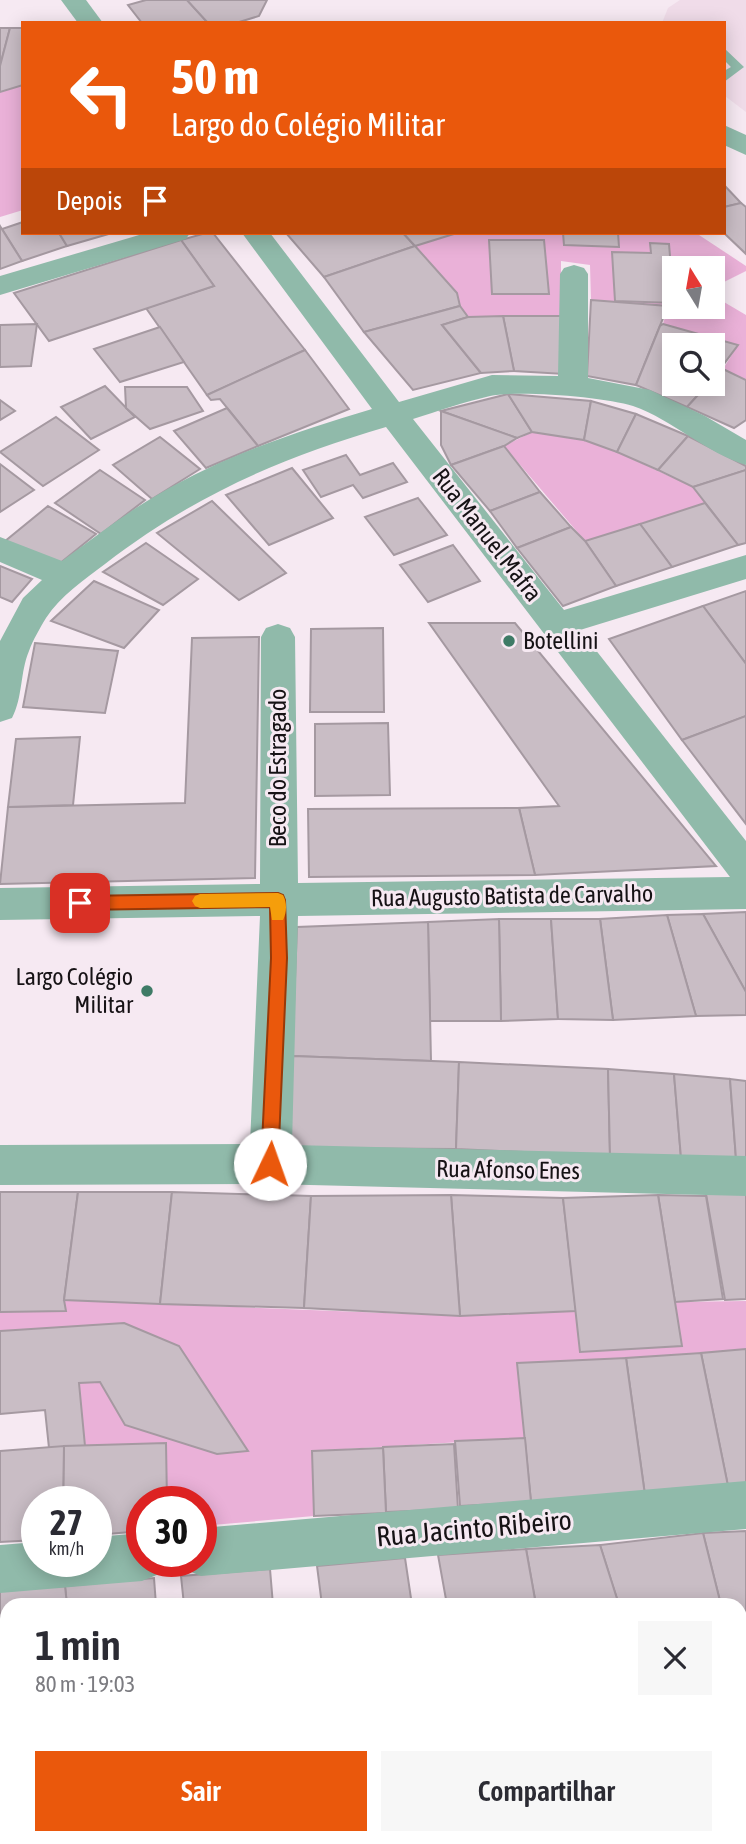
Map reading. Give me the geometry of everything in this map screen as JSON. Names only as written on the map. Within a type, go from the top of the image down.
[{"type":"street","points":[[73,0],[89,21]]},
{"type":"street","points":[[726,135],[746,147]]},
{"type":"street","points":[[0,286],[169,235]]},
{"type":"street","name":"Rua Manuel Mafra","points":[[258,235],[746,869]]},
{"type":"street","points":[[573,386],[574,274]]},
{"type":"street","points":[[0,708],[11,652],[35,607],[66,576],[170,502],[235,468],[321,435],[492,385],[573,386],[639,397],[694,423],[746,454]]},
{"type":"street","points":[[0,549],[66,576]]},
{"type":"street","points":[[556,625],[746,567]]},
{"type":"street","name":"Beco do Estragado","points":[[270,1164],[279,958],[278,637]]},
{"type":"street","name":"Rua Augusto Batista de Carvalho","points":[[0,904],[746,893]]},
{"type":"street","name":"Rua Afonso Enes","points":[[0,1165],[270,1164],[746,1176]]},
{"type":"street","name":"Rua Jacinto Ribeiro","points":[[217,1551],[746,1505]]},
{"type":"street","points":[[0,1569],[21,1567]]},
{"type":"lane","points":[[726,54],[738,68],[726,77]]},
{"type":"shaded area","points":[[680,0],[746,0],[746,112],[726,97],[726,21],[663,21],[668,8]]},
{"type":"shaded area","points":[[21,86],[21,211],[0,217],[0,92]]},
{"type":"shaded area","points":[[451,235],[699,235],[746,266],[746,271],[725,282],[725,256],[662,256],[662,306],[591,300],[590,265],[561,261],[561,316],[468,317],[415,246]]},
{"type":"shaded area","points":[[725,303],[746,315],[746,380],[725,370],[738,345],[725,342],[725,333],[689,333],[660,326],[664,319],[725,319]]},
{"type":"shaded area","points":[[532,432],[584,440],[617,452],[693,487],[705,503],[585,541],[504,446]]},
{"type":"shaded area","points":[[64,1300],[460,1316],[576,1311],[580,1352],[681,1346],[675,1302],[746,1301],[746,1349],[525,1438],[313,1451],[314,1516],[217,1525],[217,1486],[167,1486],[166,1443],[85,1446],[79,1383],[100,1382],[125,1425],[217,1454],[247,1451],[179,1346],[124,1323],[0,1331],[0,1312],[65,1311]]},
{"type":"building","points":[[146,0],[187,0],[206,21],[140,21],[128,5]]},
{"type":"building","points":[[187,0],[267,0],[259,16],[243,21],[206,21]]},
{"type":"building","points":[[0,28],[10,28],[0,66]]},
{"type":"building","points":[[10,28],[21,28],[21,86],[0,92],[0,66]]},
{"type":"building","points":[[726,187],[741,203],[726,207]]},
{"type":"building","points":[[741,203],[746,207],[746,254],[726,235],[726,207]]},
{"type":"building","points":[[21,223],[21,235],[60,235],[67,246],[22,261],[2,229]]},
{"type":"building","points":[[0,226],[22,261],[0,269]]},
{"type":"building","points":[[60,235],[105,235],[67,246]]},
{"type":"building","points":[[199,235],[215,235],[305,350],[207,395],[146,308],[214,286],[181,240]]},
{"type":"building","points":[[288,235],[405,235],[415,246],[324,277]]},
{"type":"building","points":[[405,235],[451,235],[415,246]]},
{"type":"building","points":[[563,235],[618,235],[619,247],[564,245]]},
{"type":"building","points":[[181,240],[214,286],[49,341],[14,293]]},
{"type":"building","points":[[489,240],[544,240],[549,294],[492,294]]},
{"type":"building","points":[[650,243],[669,244],[670,256],[662,256],[662,303],[615,301],[612,252],[651,253]]},
{"type":"building","points":[[415,246],[457,293],[460,306],[364,332],[324,277]]},
{"type":"building","points":[[591,300],[662,306],[663,319],[636,385],[587,376]]},
{"type":"building","points":[[460,306],[468,317],[442,325],[481,373],[413,390],[364,332]]},
{"type":"building","points":[[503,316],[561,316],[564,374],[514,371]]},
{"type":"building","points":[[503,316],[514,371],[481,373],[442,325],[468,317]]},
{"type":"building","points":[[37,324],[31,366],[0,367],[0,325]]},
{"type":"building","points":[[663,324],[695,333],[662,333],[662,396],[697,396],[687,407],[636,385]]},
{"type":"building","points":[[160,327],[184,362],[120,382],[94,349]]},
{"type":"building","points":[[725,341],[738,345],[725,362]]},
{"type":"building","points":[[305,350],[349,409],[258,446],[220,399],[211,400],[207,395]]},
{"type":"building","points":[[725,370],[746,380],[746,420],[734,428],[687,407],[697,396],[725,396]]},
{"type":"building","points":[[105,386],[135,417],[91,439],[61,407]]},
{"type":"building","points":[[125,387],[187,387],[203,411],[150,429],[126,408]]},
{"type":"building","points":[[508,394],[532,432],[517,438],[441,411]]},
{"type":"building","points":[[508,394],[591,401],[584,440],[532,432]]},
{"type":"building","points":[[0,400],[15,411],[0,420]]},
{"type":"building","points":[[591,401],[636,414],[617,452],[584,440]]},
{"type":"building","points":[[227,408],[258,446],[206,468],[174,431]]},
{"type":"building","points":[[441,411],[517,438],[504,446],[451,465],[441,445]]},
{"type":"building","points":[[636,414],[688,436],[658,470],[617,452]]},
{"type":"building","points":[[56,417],[99,450],[43,486],[0,452]]},
{"type":"building","points":[[688,436],[746,466],[746,470],[693,487],[658,470]]},
{"type":"building","points":[[160,437],[200,469],[152,499],[113,465]]},
{"type":"building","points":[[504,446],[540,492],[490,511],[451,465]]},
{"type":"building","points":[[346,455],[360,475],[393,463],[407,482],[363,498],[353,485],[321,497],[303,470]]},
{"type":"building","points":[[0,464],[34,490],[0,512]]},
{"type":"building","points":[[292,468],[333,518],[269,545],[226,495]]},
{"type":"building","points":[[100,470],[145,500],[101,534],[55,503]]},
{"type":"building","points":[[746,470],[746,543],[738,545],[693,487]]},
{"type":"building","points":[[540,492],[571,527],[517,548],[490,511]]},
{"type":"building","points":[[418,498],[447,535],[394,555],[365,517]]},
{"type":"building","points":[[212,501],[286,573],[239,600],[157,533]]},
{"type":"building","points":[[705,503],[738,545],[672,567],[640,524]]},
{"type":"building","points":[[48,506],[96,534],[59,564],[4,542]]},
{"type":"building","points":[[640,524],[672,567],[616,586],[585,541]]},
{"type":"building","points":[[571,527],[585,541],[616,586],[563,606],[517,548]]},
{"type":"building","points":[[146,543],[198,579],[163,605],[103,572]]},
{"type":"building","points":[[453,545],[480,581],[428,602],[400,565]]},
{"type":"building","points":[[0,566],[32,579],[12,602],[0,597]]},
{"type":"building","points":[[94,581],[159,610],[124,648],[51,621]]},
{"type":"building","points":[[746,591],[746,661],[744,661],[703,606]]},
{"type":"building","points":[[703,606],[746,664],[746,716],[682,740],[609,639]]},
{"type":"building","points":[[429,623],[515,623],[716,866],[535,875],[519,808],[559,806]]},
{"type":"building","points":[[383,628],[384,712],[310,712],[311,629]]},
{"type":"building","points":[[259,637],[255,878],[0,884],[8,807],[185,803],[192,638]]},
{"type":"building","points":[[35,643],[118,651],[105,713],[23,707]]},
{"type":"building","points":[[746,716],[746,824],[682,740]]},
{"type":"building","points":[[388,723],[390,795],[315,796],[315,724]]},
{"type":"building","points":[[80,737],[73,805],[8,807],[16,739]]},
{"type":"building","points":[[519,808],[535,875],[309,877],[308,809]]},
{"type":"building","points":[[746,912],[746,992],[703,914]]},
{"type":"building","points":[[703,914],[746,992],[746,1015],[696,1016],[667,915]]},
{"type":"building","points":[[667,915],[696,1016],[613,1020],[600,919]]},
{"type":"building","points":[[499,919],[551,919],[558,1019],[501,1021]]},
{"type":"building","points":[[499,919],[501,1021],[430,1021],[428,922]]},
{"type":"building","points":[[551,919],[600,919],[613,1020],[558,1019]]},
{"type":"building","points":[[428,922],[431,1061],[292,1056],[297,927]]},
{"type":"building","points":[[292,1056],[459,1062],[456,1149],[290,1148]]},
{"type":"building","points":[[459,1062],[608,1069],[610,1156],[456,1149]]},
{"type":"building","points":[[608,1069],[674,1074],[681,1158],[610,1156]]},
{"type":"building","points":[[674,1074],[730,1079],[736,1159],[681,1158]]},
{"type":"building","points":[[730,1079],[746,1081],[746,1159],[736,1159]]},
{"type":"building","points":[[0,1192],[78,1192],[64,1300],[66,1311],[0,1312]]},
{"type":"building","points":[[78,1192],[172,1192],[160,1304],[64,1300]]},
{"type":"building","points":[[172,1192],[311,1196],[304,1308],[160,1304]]},
{"type":"building","points":[[706,1194],[746,1194],[746,1299],[725,1300]]},
{"type":"building","points":[[451,1195],[563,1198],[576,1311],[460,1316]]},
{"type":"building","points":[[451,1195],[460,1316],[304,1308],[311,1196]]},
{"type":"building","points":[[658,1195],[706,1196],[723,1299],[675,1302]]},
{"type":"building","points":[[658,1195],[682,1346],[580,1352],[563,1198]]},
{"type":"building","points":[[124,1323],[179,1346],[248,1451],[217,1454],[125,1425],[100,1382],[79,1383],[85,1446],[49,1448],[45,1410],[0,1414],[0,1331]]},
{"type":"building","points":[[746,1349],[746,1485],[728,1486],[701,1353]]},
{"type":"building","points":[[701,1353],[728,1486],[645,1495],[626,1358]]},
{"type":"building","points":[[626,1358],[645,1495],[531,1502],[517,1363]]},
{"type":"building","points":[[525,1438],[531,1502],[460,1506],[455,1441]]},
{"type":"building","points":[[166,1443],[167,1486],[126,1486],[126,1532],[112,1534],[112,1486],[63,1486],[64,1446]]},
{"type":"building","points":[[454,1444],[458,1509],[386,1512],[383,1447]]},
{"type":"building","points":[[64,1446],[63,1486],[21,1486],[21,1541],[0,1542],[0,1451]]},
{"type":"building","points":[[383,1448],[386,1513],[314,1516],[312,1451]]},
{"type":"building","points":[[746,1531],[746,1598],[719,1598],[703,1533]]},
{"type":"building","points":[[703,1533],[719,1598],[617,1598],[600,1545]]},
{"type":"building","points":[[600,1545],[617,1598],[535,1598],[526,1549]]},
{"type":"building","points":[[526,1549],[535,1598],[446,1598],[438,1555]]},
{"type":"building","points":[[405,1558],[411,1598],[321,1598],[317,1566]]},
{"type":"building","points":[[270,1569],[272,1598],[183,1598],[181,1577],[217,1577],[217,1573]]},
{"type":"building","points":[[154,1578],[155,1598],[66,1598],[65,1586]]},
{"type":"building","points":[[65,1586],[66,1598],[0,1598],[0,1590]]},
{"type":"slow traffic","points":[[200,901],[278,900],[278,915]]},
{"type":"place","name":"Botellini","points":[[509,641]]},
{"type":"place","name":"Largo Colégio Militar","points":[[147,991]]},
{"type":"route","points":[[80,903],[278,900],[279,958],[270,1164]]}]
